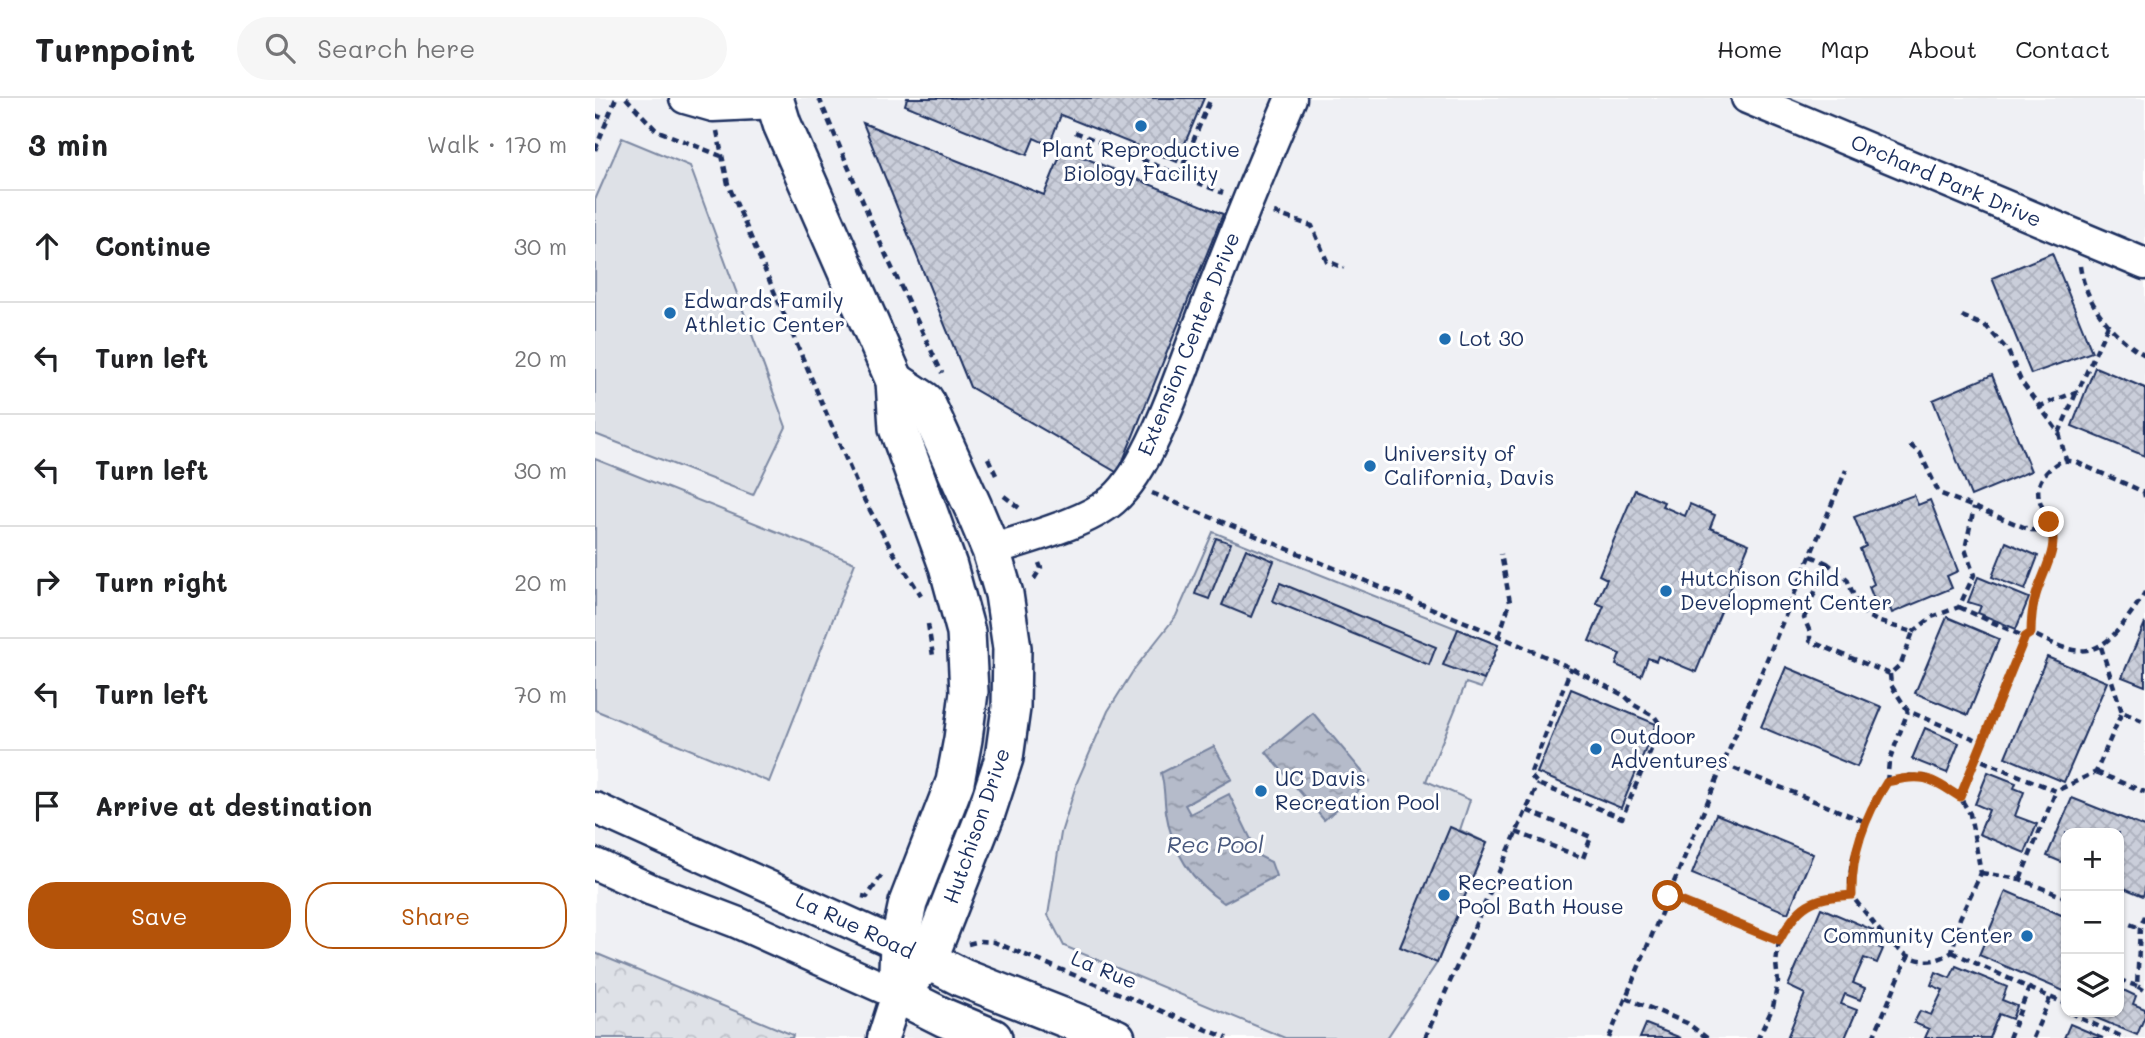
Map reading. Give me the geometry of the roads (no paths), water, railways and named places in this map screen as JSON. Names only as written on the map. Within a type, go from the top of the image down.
[{"type":"main road","name":"Hutchison Drive","points":[[775,100],[782,124],[895,381],[898,428],[948,566],[966,632],[969,692],[964,739],[955,782],[908,903],[913,953]]},
{"type":"main road","name":"Hutchison Drive","points":[[895,381],[925,401],[991,550],[1004,594],[1012,648],[1011,708],[1004,758],[986,813],[913,953],[897,994]]},
{"type":"main road","name":"La Rue Road","points":[[913,953],[963,978],[1117,1038]]},
{"type":"main road","name":"La Rue Road","points":[[897,994],[993,1038]]},
{"type":"street","points":[[685,98],[713,106],[775,100]]},
{"type":"street","name":"Extension Center Drive","points":[[991,550],[1086,517],[1113,500],[1128,485],[1162,421],[1247,202],[1291,98]]},
{"type":"street","name":"Orchard Park Drive","points":[[1747,98],[2145,264]]},
{"type":"street","name":"La Rue Road","points":[[595,808],[913,953]]},
{"type":"street","name":"La Rue Road","points":[[595,864],[652,890],[736,922],[897,994]]},
{"type":"street","name":"Hutchison Drive","points":[[883,1038],[897,994]]},
{"type":"water","points":[[1313,713],[1370,781],[1324,820],[1266,752]]},
{"type":"water","name":"Rec Pool","points":[[1214,746],[1232,779],[1185,805],[1190,814],[1229,794],[1259,856],[1271,862],[1276,876],[1224,903],[1202,885],[1178,852],[1169,826],[1161,773]]},
{"type":"place","name":"Plant Reproductive Biology Facility","points":[[1141,126]]},
{"type":"place","name":"Edwards Family Athletic Center","points":[[670,313]]},
{"type":"place","name":"Lot 30","points":[[1445,339]]},
{"type":"place","name":"University of California, Davis","points":[[1370,466]]},
{"type":"place","name":"Hutchison Child Development Center","points":[[1666,591]]},
{"type":"place","name":"Outdoor Adventures","points":[[1596,749]]},
{"type":"place","name":"UC Davis Recreation Pool","points":[[1261,791]]},
{"type":"place","name":"Recreation Pool Bath House","points":[[1444,895]]},
{"type":"place","name":"Community Center","points":[[2027,936]]}]
